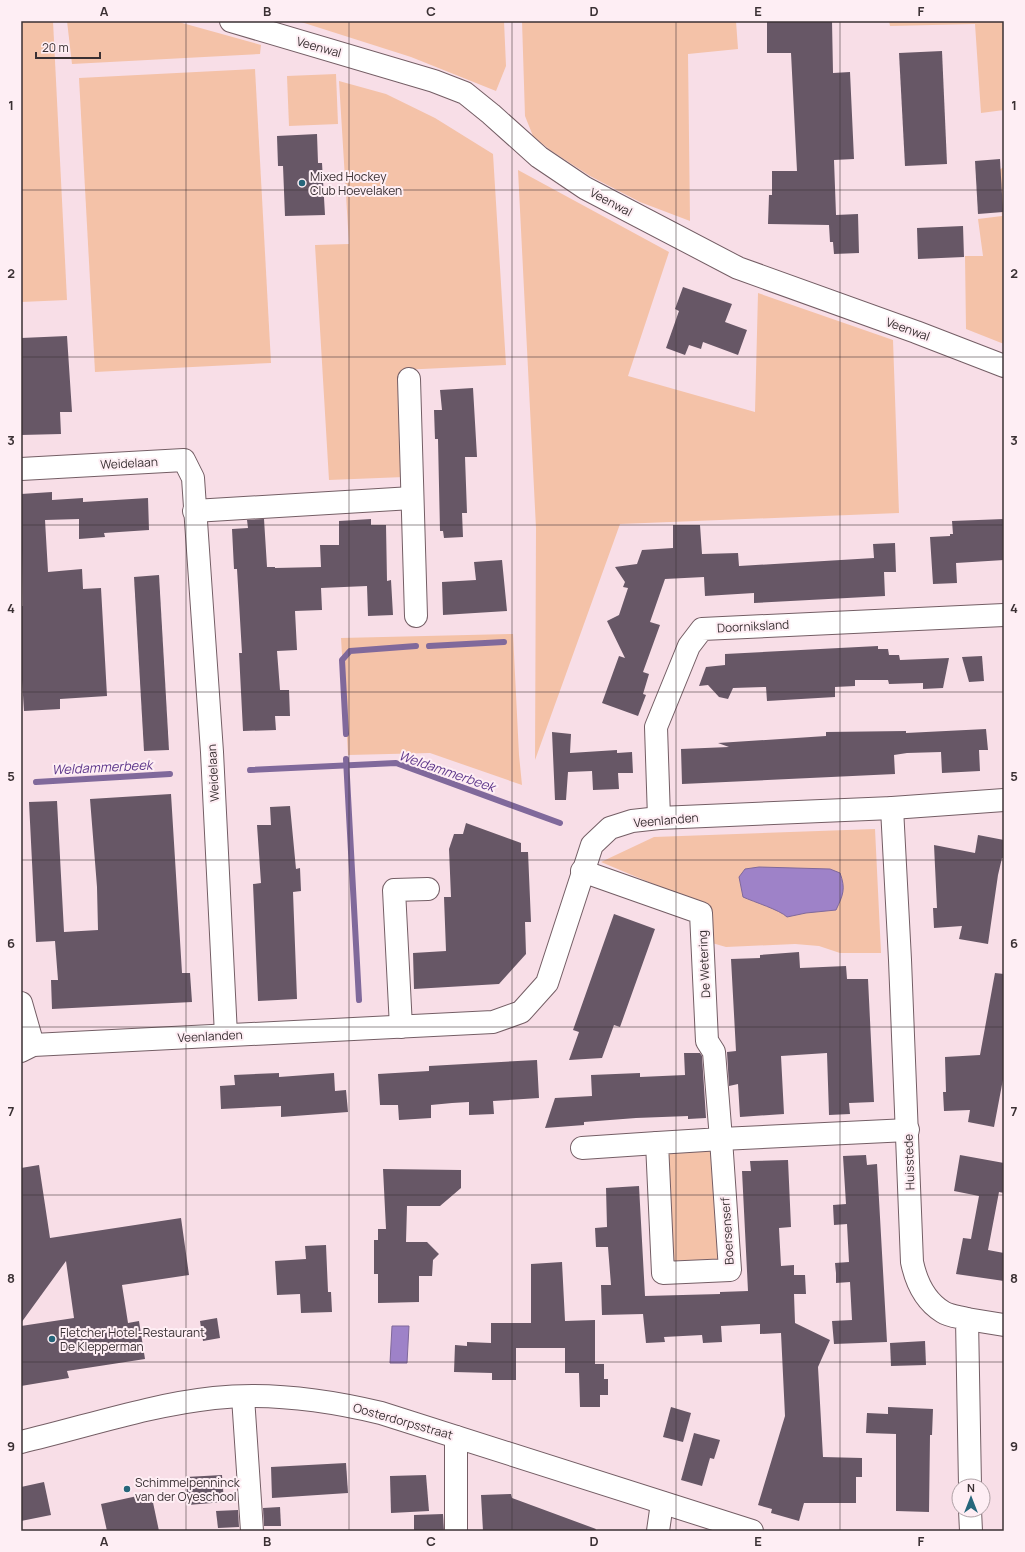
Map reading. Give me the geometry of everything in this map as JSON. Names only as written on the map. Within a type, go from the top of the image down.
[{"type":"street","name":"Veenwal","points":[[231,21],[434,81],[465,94],[539,157],[585,188],[738,268],[903,327],[1004,366]]},
{"type":"street","points":[[409,379],[416,616]]},
{"type":"street","name":"Weidelaan","points":[[21,468],[184,460],[193,478],[194,511],[212,752],[226,1035]]},
{"type":"street","points":[[194,511],[412,498]]},
{"type":"street","name":"Doorniksland","points":[[659,818],[656,727],[689,646],[702,629],[1004,615]]},
{"type":"street","name":"Veenlanden","points":[[27,1048],[226,1035],[493,1022],[521,1012],[547,983],[582,871],[592,845],[610,828],[632,821],[659,818],[892,808],[1004,800]]},
{"type":"street","name":"Huisstede","points":[[892,808],[908,1130],[912,1262],[916,1279],[928,1300],[943,1312],[967,1319],[1004,1325]]},
{"type":"street","name":"De Wetering","points":[[582,871],[701,913],[707,1041],[714,1052],[721,1139]]},
{"type":"street","points":[[401,1027],[394,890],[428,889]]},
{"type":"street","points":[[21,1003],[27,1048]]},
{"type":"street","points":[[582,1148],[721,1139],[908,1130]]},
{"type":"street","name":"Boersenserf","points":[[657,1143],[664,1273],[730,1270],[721,1139]]},
{"type":"street","points":[[967,1319],[970,1478]]},
{"type":"street","points":[[243,1397],[252,1531]]},
{"type":"street","name":"Oosterdorpsstraat","points":[[21,1442],[126,1415],[214,1398],[285,1398],[352,1406],[381,1413],[752,1531]]},
{"type":"street","points":[[456,1437],[456,1531]]},
{"type":"street","points":[[658,1531],[662,1503]]},
{"type":"street","points":[[970,1518],[970,1531]]},
{"type":"shaded area","points":[[21,21],[53,21],[67,300],[21,302]]},
{"type":"shaded area","points":[[67,21],[175,21],[261,45],[260,54],[72,64]]},
{"type":"shaded area","points":[[298,21],[504,21],[506,66],[496,91],[411,57]]},
{"type":"shaded area","points":[[522,21],[736,21],[738,49],[688,54],[690,221],[640,202],[590,176],[550,150],[533,136],[525,116]]},
{"type":"shaded area","points":[[889,21],[1004,21],[1004,110],[981,113],[975,24],[890,26]]},
{"type":"shaded area","points":[[255,69],[271,363],[95,372],[79,78]]},
{"type":"shaded area","points":[[336,74],[338,124],[289,126],[287,76]]},
{"type":"shaded area","points":[[339,81],[386,94],[435,118],[493,154],[506,365],[401,370],[404,477],[329,480],[315,245],[349,244]]},
{"type":"shaded area","points":[[1004,167],[1004,344],[966,329],[965,256],[983,256],[978,219],[1002,216],[997,171]]},
{"type":"shaded area","points":[[518,170],[669,252],[628,376],[755,412],[758,293],[893,340],[899,513],[620,524],[535,760],[536,528]]},
{"type":"shaded area","points":[[513,634],[519,755],[522,785],[430,753],[348,755],[341,638]]},
{"type":"shaded area","points":[[875,829],[881,953],[840,953],[819,946],[795,944],[726,947],[712,943],[703,905],[601,862],[654,837]]},
{"type":"shaded area","points":[[759,867],[830,869],[840,873],[843,883],[843,892],[836,910],[806,913],[787,917],[773,909],[743,897],[739,877],[745,869]]},
{"type":"shaded area","points":[[715,1148],[721,1259],[670,1261],[664,1151]]},
{"type":"shaded area","points":[[392,1326],[409,1326],[407,1363],[390,1363]]},
{"type":"building","points":[[767,21],[832,21],[833,73],[850,72],[854,159],[834,160],[836,215],[858,214],[859,253],[834,254],[833,242],[830,242],[829,225],[768,224],[769,195],[772,195],[772,171],[797,171],[791,53],[767,53]]},
{"type":"building","points":[[942,51],[947,164],[905,166],[899,53]]},
{"type":"building","points":[[317,134],[318,163],[322,163],[325,215],[285,216],[283,166],[278,166],[277,136]]},
{"type":"building","points":[[1000,159],[1003,212],[978,214],[975,161]]},
{"type":"building","points":[[963,226],[964,257],[918,259],[917,228]]},
{"type":"building","points":[[683,287],[732,304],[725,322],[747,330],[738,355],[703,342],[701,349],[689,345],[685,355],[666,348],[679,311],[675,309]]},
{"type":"building","points":[[67,336],[72,412],[60,412],[61,434],[21,435],[21,338]]},
{"type":"building","points":[[473,388],[477,457],[465,457],[467,513],[462,513],[463,537],[444,538],[443,531],[440,531],[438,439],[435,439],[434,410],[442,410],[440,390]]},
{"type":"building","points":[[52,492],[52,500],[83,498],[83,502],[148,498],[149,530],[104,533],[105,537],[79,539],[79,519],[45,520],[48,572],[82,569],[83,589],[101,588],[107,696],[60,699],[60,709],[24,711],[21,664],[21,606],[23,606],[21,494]]},
{"type":"building","points":[[264,519],[267,567],[275,568],[321,567],[320,545],[339,545],[339,521],[371,519],[371,525],[386,525],[387,581],[391,580],[393,615],[368,616],[367,586],[321,588],[322,610],[295,611],[297,650],[277,651],[280,690],[289,690],[290,716],[275,716],[276,730],[243,731],[239,653],[242,653],[237,569],[234,569],[232,529],[248,528],[247,520]]},
{"type":"building","points":[[1004,519],[1004,560],[956,563],[957,583],[933,584],[930,537],[950,536],[950,534],[953,534],[952,521]]},
{"type":"building","points":[[673,525],[700,525],[702,554],[738,553],[739,566],[874,558],[873,544],[895,543],[896,572],[884,572],[885,596],[754,603],[754,593],[705,596],[704,577],[665,579],[650,622],[660,625],[643,672],[649,674],[643,694],[646,695],[638,716],[602,703],[619,656],[625,658],[607,621],[619,615],[628,588],[623,587],[625,582],[615,567],[637,564],[642,550],[673,548]]},
{"type":"building","points":[[502,560],[507,611],[443,615],[442,582],[476,580],[474,562]]},
{"type":"building","points":[[159,575],[169,750],[144,751],[134,577]]},
{"type":"building","points":[[878,646],[878,649],[888,649],[889,655],[899,655],[900,660],[949,658],[943,688],[923,689],[923,683],[889,684],[888,680],[855,680],[855,686],[835,687],[835,697],[767,701],[766,687],[733,688],[728,699],[719,697],[708,685],[699,686],[706,667],[725,665],[725,654]]},
{"type":"building","points":[[982,656],[984,681],[969,682],[962,657]]},
{"type":"building","points":[[986,729],[988,750],[979,750],[980,771],[942,773],[941,752],[907,753],[894,755],[895,774],[682,784],[681,749],[729,747],[718,743],[826,736],[826,732],[906,731],[906,733]]},
{"type":"building","points":[[552,732],[571,734],[570,753],[617,750],[617,753],[632,752],[633,773],[618,773],[619,789],[593,790],[592,771],[568,772],[566,800],[555,800]]},
{"type":"building","points":[[171,794],[182,973],[190,973],[192,1002],[52,1009],[51,980],[58,980],[55,941],[36,942],[29,802],[57,801],[64,932],[98,930],[97,887],[90,799]]},
{"type":"building","points":[[290,806],[296,869],[300,868],[301,891],[293,892],[297,999],[258,1001],[253,884],[261,883],[257,825],[271,825],[270,807]]},
{"type":"building","points":[[466,823],[521,843],[521,852],[528,852],[531,922],[525,922],[526,954],[499,984],[414,989],[413,953],[446,951],[444,897],[451,897],[449,849],[454,834],[463,834]]},
{"type":"building","points":[[978,835],[1004,840],[1004,858],[1002,858],[998,875],[988,944],[959,939],[962,926],[934,928],[933,908],[937,908],[934,845],[975,853]]},
{"type":"building","points":[[614,914],[655,929],[620,1027],[614,1025],[602,1058],[569,1060],[579,1032],[573,1030]]},
{"type":"building","points":[[799,952],[800,968],[846,966],[847,979],[868,979],[874,1102],[849,1103],[850,1114],[829,1115],[827,1053],[781,1056],[784,1114],[740,1117],[738,1084],[729,1086],[727,1052],[736,1051],[731,959],[760,958],[760,955]]},
{"type":"building","points":[[995,973],[1004,974],[1004,1074],[994,1127],[968,1122],[970,1110],[944,1111],[943,1092],[946,1092],[945,1057],[980,1055]]},
{"type":"building","points":[[684,1053],[700,1053],[702,1056],[706,1118],[688,1119],[688,1116],[636,1118],[584,1122],[584,1125],[545,1128],[555,1098],[592,1096],[591,1075],[640,1073],[640,1077],[685,1075]]},
{"type":"building","points":[[537,1060],[539,1098],[493,1101],[494,1114],[469,1115],[469,1102],[452,1103],[431,1105],[431,1118],[399,1120],[398,1105],[380,1105],[378,1074],[429,1071],[429,1066]]},
{"type":"building","points":[[279,1073],[279,1077],[334,1073],[335,1091],[346,1090],[348,1112],[281,1117],[281,1106],[221,1109],[220,1086],[235,1085],[234,1075]]},
{"type":"building","points":[[866,1155],[867,1165],[877,1164],[887,1342],[834,1344],[832,1321],[852,1320],[850,1282],[836,1283],[835,1263],[849,1262],[847,1224],[834,1225],[833,1205],[846,1204],[843,1156]]},
{"type":"building","points":[[960,1155],[1004,1163],[1004,1193],[999,1192],[988,1250],[1004,1253],[1004,1281],[956,1274],[963,1238],[971,1239],[979,1196],[954,1191]]},
{"type":"building","points":[[788,1160],[791,1227],[779,1228],[781,1266],[794,1265],[794,1275],[805,1275],[806,1294],[794,1294],[795,1323],[830,1340],[818,1367],[823,1457],[862,1458],[862,1477],[856,1477],[856,1503],[804,1503],[799,1521],[771,1513],[772,1509],[758,1505],[785,1416],[781,1333],[760,1334],[760,1324],[721,1326],[722,1342],[703,1343],[702,1335],[664,1337],[665,1342],[646,1343],[643,1314],[602,1315],[601,1285],[611,1285],[608,1247],[596,1247],[595,1228],[607,1227],[606,1188],[639,1186],[645,1296],[720,1294],[720,1292],[748,1291],[742,1171],[751,1171],[750,1161]]},
{"type":"building","points":[[39,1165],[50,1238],[181,1218],[189,1275],[122,1285],[128,1323],[139,1321],[145,1359],[67,1371],[69,1378],[21,1386],[21,1326],[74,1318],[66,1261],[21,1323],[21,1168]]},
{"type":"building","points":[[383,1169],[461,1170],[461,1188],[440,1206],[407,1206],[406,1242],[427,1242],[439,1254],[433,1260],[432,1276],[419,1276],[419,1302],[378,1303],[378,1274],[374,1274],[374,1240],[378,1240],[378,1229],[386,1229]]},
{"type":"building","points":[[326,1245],[328,1292],[331,1292],[332,1312],[301,1313],[300,1294],[277,1295],[275,1261],[306,1259],[305,1246]]},
{"type":"building","points":[[562,1262],[565,1321],[595,1320],[595,1364],[604,1364],[604,1379],[608,1379],[608,1395],[600,1395],[600,1407],[580,1407],[579,1373],[565,1373],[565,1348],[516,1348],[516,1380],[492,1380],[492,1373],[454,1372],[455,1345],[467,1346],[467,1342],[491,1343],[491,1323],[531,1323],[531,1264]]},
{"type":"building","points":[[217,1318],[220,1338],[203,1341],[200,1321]]},
{"type":"building","points":[[925,1341],[926,1365],[891,1366],[890,1343]]},
{"type":"building","points":[[671,1407],[691,1413],[683,1442],[663,1437]]},
{"type":"building","points":[[888,1407],[933,1409],[932,1435],[930,1435],[929,1512],[896,1511],[896,1434],[866,1433],[867,1413],[888,1414]]},
{"type":"building","points":[[694,1433],[720,1440],[714,1459],[710,1458],[702,1486],[681,1480]]},
{"type":"building","points":[[346,1463],[348,1493],[272,1498],[271,1467]]},
{"type":"building","points":[[222,1475],[224,1502],[188,1505],[186,1477]]},
{"type":"building","points":[[426,1475],[429,1511],[391,1513],[390,1476]]},
{"type":"building","points":[[44,1482],[51,1515],[21,1521],[21,1487]]},
{"type":"building","points":[[151,1493],[159,1531],[107,1531],[101,1504]]},
{"type":"building","points":[[511,1494],[512,1498],[596,1529],[595,1531],[483,1531],[481,1495]]},
{"type":"building","points":[[280,1507],[281,1526],[264,1526],[263,1508]]},
{"type":"building","points":[[238,1510],[239,1527],[218,1528],[216,1511]]},
{"type":"building","points":[[443,1514],[444,1531],[414,1531],[414,1515]]},
{"type":"waterway","points":[[429,646],[504,642]]},
{"type":"waterway","points":[[346,734],[342,660],[350,651],[416,646]]},
{"type":"waterway","points":[[346,759],[359,1000]]},
{"type":"waterway","name":"Weldammerbeek","points":[[250,770],[396,763],[560,823]]},
{"type":"waterway","name":"Weldammerbeek","points":[[36,782],[170,774]]},
{"type":"place","name":"Mixed Hockey Club Hoevelaken","points":[[302,183]]},
{"type":"place","name":"Fletcher Hotel-Restaurant De Klepperman","points":[[52,1339]]},
{"type":"place","name":"Schimmelpenninck van der Oyeschool","points":[[127,1489]]}]
